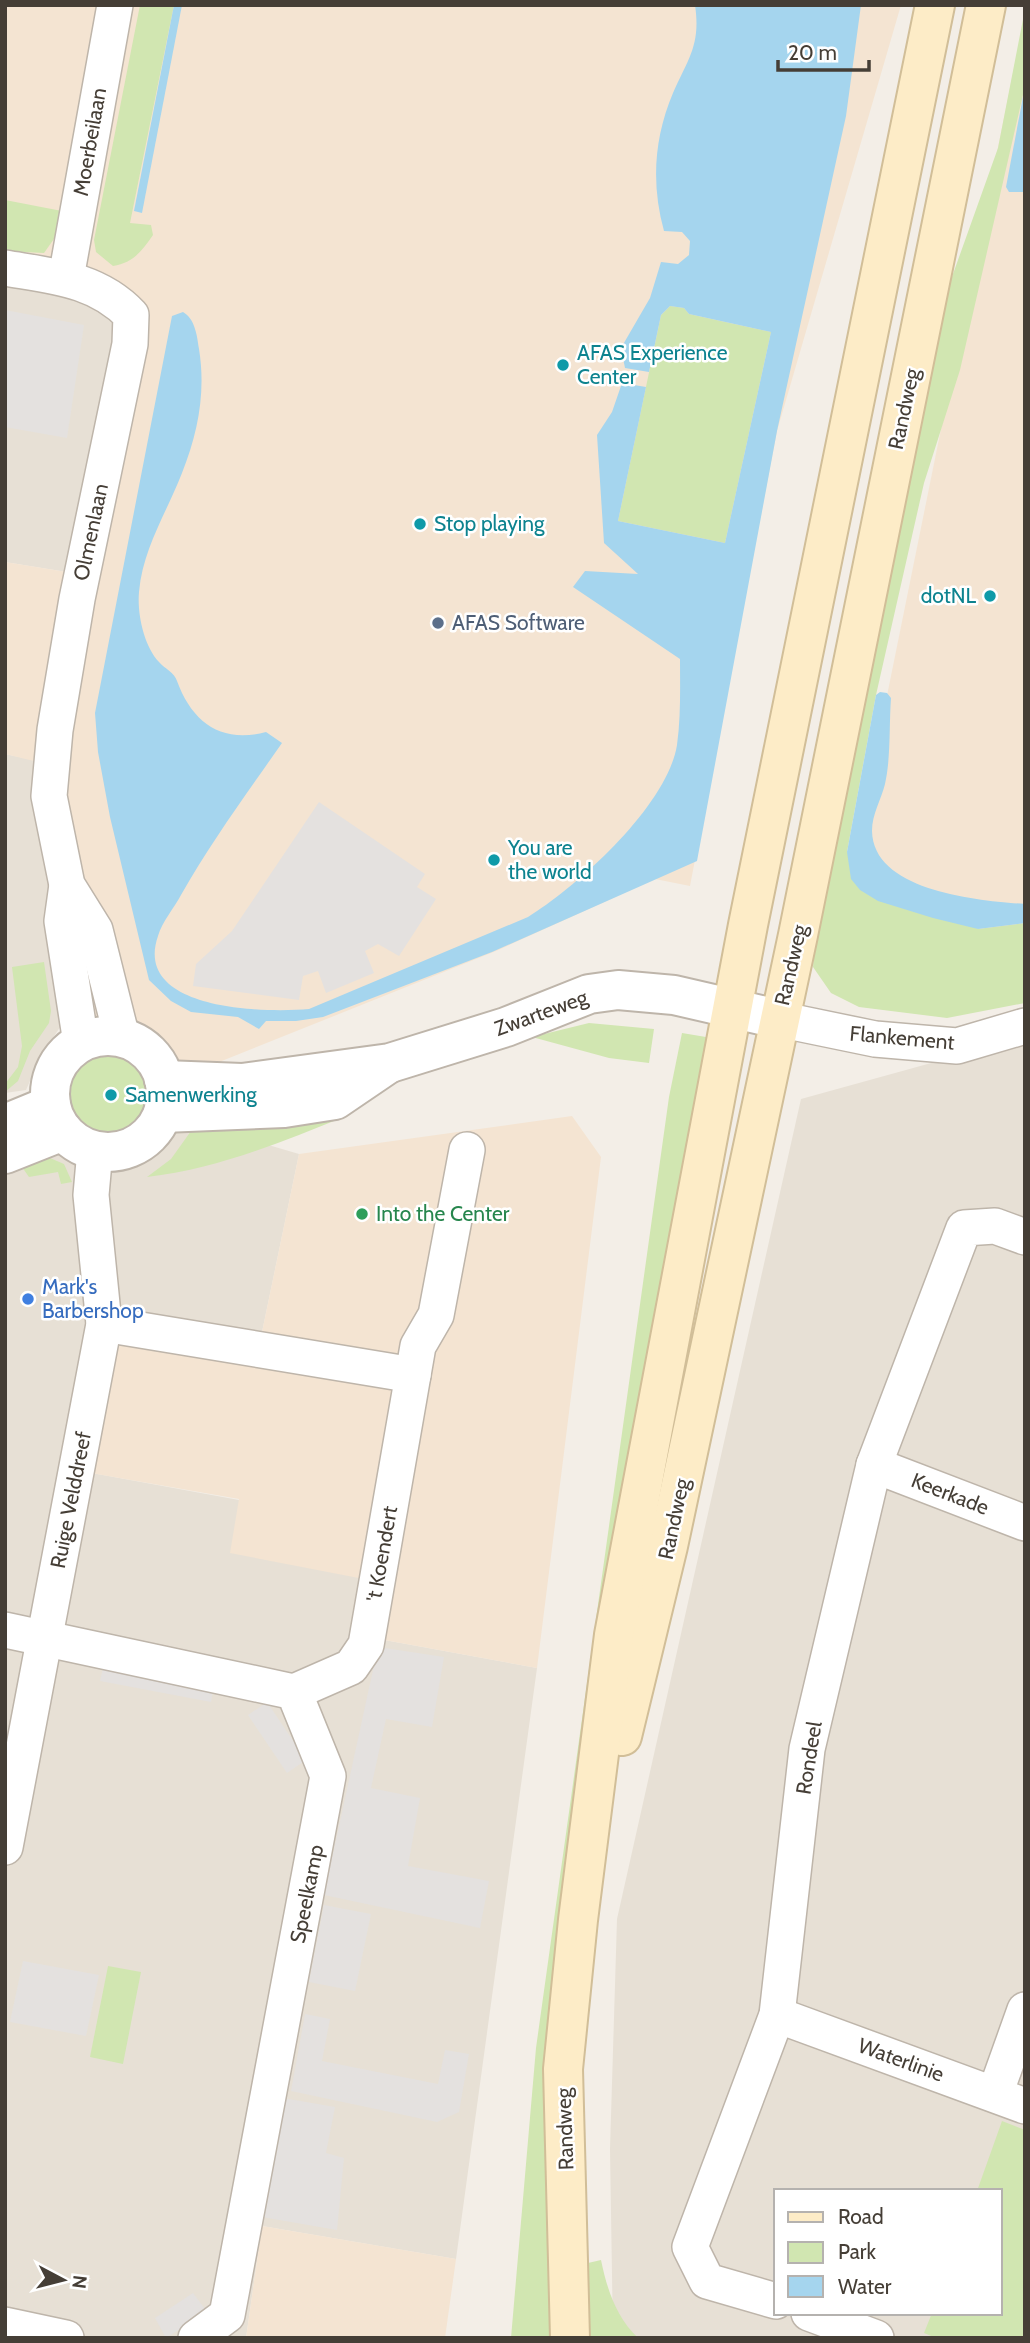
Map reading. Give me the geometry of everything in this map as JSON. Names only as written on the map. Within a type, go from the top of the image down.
[{"type":"main road","name":"Randweg","points":[[570,2338],[563,2069],[578,1920],[614,1635],[733,1009],[850,416],[935,5]]},
{"type":"main road","name":"Randweg","points":[[578,1920],[668,1546],[798,935],[986,5]]},
{"type":"street","name":"Moerbeilaan","points":[[66,278],[115,5]]},
{"type":"street","name":"Olmenlaan","points":[[5,268],[66,278],[114,296],[131,315],[130,344],[77,599],[55,730],[49,796],[67,886],[62,921],[81,1043]]},
{"type":"street","name":"Olmenlaan","points":[[67,886],[95,930],[122,1038]]},
{"type":"street","name":"Zwarteweg","points":[[163,1097],[284,1108],[335,1100],[390,1063],[506,1027],[589,994],[618,990],[656,993],[778,1019]]},
{"type":"street","name":"Flankement","points":[[778,1019],[875,1039],[957,1046],[1025,1026]]},
{"type":"street","points":[[5,1124],[70,1129],[116,1151],[136,1145],[156,1126],[163,1097],[149,1053],[122,1038],[101,1037],[81,1043],[60,1063],[51,1090],[70,1129]]},
{"type":"street","points":[[5,1154],[70,1129]]},
{"type":"street","name":"Ruige Velddreef","points":[[5,1847],[104,1324],[90,1195],[70,1129]]},
{"type":"street","name":"'t Koendert","points":[[294,1692],[351,1667],[366,1645],[418,1346],[436,1315],[467,1150]]},
{"type":"street","name":"Rondeel","points":[[774,2300],[707,2281],[690,2247],[777,2015],[807,1749],[874,1465],[964,1228],[995,1226],[1025,1237]]},
{"type":"street","points":[[104,1324],[413,1375]]},
{"type":"street","name":"Keerkade","points":[[874,1465],[1025,1523]]},
{"type":"street","points":[[5,1630],[294,1692]]},
{"type":"street","name":"Speelkamp","points":[[196,2338],[227,2315],[328,1776],[294,1692]]},
{"type":"street","points":[[1010,2100],[1025,2010]]},
{"type":"street","name":"Waterlinie","points":[[777,2015],[1010,2100]]},
{"type":"street","points":[[814,2315],[876,2338]]},
{"type":"street","points":[[5,2325],[66,2338]]},
{"type":"shaded area","points":[[5,5],[901,5],[777,431],[690,886],[655,879],[496,951],[157,1087],[62,1024],[38,762],[5,754],[5,562],[73,573],[123,333],[108,302],[5,275]]},
{"type":"shaded area","points":[[1025,14],[1025,947],[842,918]]},
{"type":"shaded area","points":[[5,275],[108,302],[123,333],[73,573],[5,562]]},
{"type":"shaded area","points":[[5,310],[84,325],[67,438],[5,427]]},
{"type":"shaded area","points":[[5,754],[38,761],[62,1024],[40,1058],[26,1090],[5,1093]]},
{"type":"shaded area","points":[[319,802],[425,874],[417,887],[436,899],[399,956],[378,944],[365,951],[374,973],[326,993],[318,971],[303,976],[299,1000],[193,986],[196,964],[232,931]]},
{"type":"shaded area","points":[[1025,1037],[1025,2338],[613,2338],[610,2149],[617,1919],[801,1099]]},
{"type":"shaded area","points":[[105,1097],[299,1154],[261,1337],[92,1473],[239,1500],[369,1580],[379,1639],[537,1668],[456,2259],[262,2226],[246,2338],[5,2338],[5,1113]]},
{"type":"shaded area","points":[[572,1116],[601,1157],[537,1668],[379,1639],[369,1580],[230,1553],[239,1499],[91,1473],[125,1311],[261,1337],[299,1154]]},
{"type":"shaded area","points":[[378,1647],[444,1657],[432,1727],[386,1719],[371,1788],[420,1798],[408,1866],[489,1881],[480,1928],[324,1895]]},
{"type":"shaded area","points":[[105,1659],[215,1680],[211,1702],[100,1681]]},
{"type":"shaded area","points":[[267,1702],[306,1760],[287,1773],[248,1715]]},
{"type":"shaded area","points":[[324,1905],[371,1914],[355,1991],[309,1982]]},
{"type":"shaded area","points":[[23,1961],[99,1975],[86,2036],[10,2022]]},
{"type":"shaded area","points":[[305,2014],[330,2019],[322,2061],[438,2084],[445,2050],[469,2054],[459,2112],[437,2122],[291,2091]]},
{"type":"shaded area","points":[[283,2098],[335,2107],[326,2153],[344,2158],[337,2230],[262,2217]]},
{"type":"shaded area","points":[[262,2226],[456,2259],[445,2338],[246,2338]]},
{"type":"shaded area","points":[[193,2293],[205,2309],[210,2310],[166,2338],[155,2318]]},
{"type":"green space","points":[[140,5],[174,5],[130,223],[151,225],[153,235],[136,255],[113,266],[96,252],[94,240]]},
{"type":"green space","points":[[1025,9],[1025,86],[960,370],[924,483],[876,695],[847,852],[978,929],[1025,923],[1025,1003],[947,1018],[859,1007],[831,993],[813,967],[815,938],[948,288],[998,148]]},
{"type":"green space","points":[[5,200],[62,211],[56,236],[44,253],[5,251]]},
{"type":"green space","points":[[670,306],[684,308],[689,314],[771,332],[725,543],[618,521],[661,315]]},
{"type":"green space","points":[[44,962],[51,1011],[49,1023],[30,1051],[18,1081],[5,1092],[5,1084],[18,1067],[22,1046],[12,967]]},
{"type":"green space","points":[[589,1023],[654,1029],[649,1063],[609,1058],[532,1037]]},
{"type":"green space","points":[[682,1033],[718,1039],[630,1476],[555,2338],[511,2338],[536,2048],[669,1097]]},
{"type":"green space","points":[[108,1052],[125,1056],[139,1065],[148,1079],[152,1096],[148,1113],[139,1127],[125,1136],[108,1140],[91,1136],[77,1127],[68,1113],[64,1096],[68,1079],[77,1065],[91,1056]]},
{"type":"green space","points":[[340,1107],[344,1117],[272,1145],[198,1168],[147,1177],[171,1159],[191,1131],[234,1130]]},
{"type":"green space","points":[[50,1158],[64,1164],[72,1182],[61,1184],[58,1172],[29,1177],[22,1167]]},
{"type":"green space","points":[[108,1966],[141,1972],[123,2064],[90,2057]]},
{"type":"green space","points":[[1002,2121],[1025,2130],[1025,2338],[936,2338],[924,2333],[931,2315],[1002,2315],[1002,2189],[978,2189]]},
{"type":"green space","points":[[601,2260],[614,2302],[630,2330],[638,2338],[590,2338],[588,2263]]},
{"type":"water","points":[[174,5],[182,5],[142,213],[134,211]]},
{"type":"water","points":[[695,5],[861,5],[846,116],[777,431],[697,861],[492,952],[323,1017],[296,1021],[266,1021],[259,1029],[238,1017],[191,1012],[171,1001],[149,980],[110,817],[98,752],[95,713],[172,316],[183,312],[195,328],[201,365],[201,397],[188,458],[145,561],[139,592],[140,620],[149,647],[161,664],[176,678],[183,695],[200,718],[222,732],[250,735],[266,732],[282,743],[217,837],[165,920],[158,936],[155,961],[165,980],[183,993],[208,1002],[264,1010],[309,1009],[528,917],[571,886],[618,842],[657,793],[670,769],[678,734],[680,659],[573,587],[585,571],[638,574],[604,543],[597,435],[612,412],[622,383],[646,387],[618,521],[725,543],[771,332],[689,314],[684,308],[670,306],[661,315],[649,372],[625,368],[621,348],[650,298],[661,262],[678,264],[689,255],[690,241],[682,232],[664,231],[657,196],[656,161],[667,110],[695,41]]},
{"type":"water","points":[[1025,86],[1025,192],[1009,192],[1006,187]]},
{"type":"water","points":[[880,692],[887,693],[891,698],[887,774],[872,825],[877,852],[890,868],[909,880],[932,889],[958,896],[1025,904],[1025,923],[978,929],[933,918],[878,901],[860,890],[851,879],[847,852],[876,695]]},
{"type":"place","name":"AFAS Experience Center","points":[[563,365]]},
{"type":"place","name":"Stop playing","points":[[420,524]]},
{"type":"place","name":"dotNL","points":[[990,596]]},
{"type":"place","name":"AFAS Software","points":[[438,623]]},
{"type":"place","name":"You are the world","points":[[494,860]]},
{"type":"place","name":"Samenwerking","points":[[111,1095]]},
{"type":"place","name":"Into the Center","points":[[362,1214]]},
{"type":"place","name":"Mark's Barbershop","points":[[28,1299]]}]
